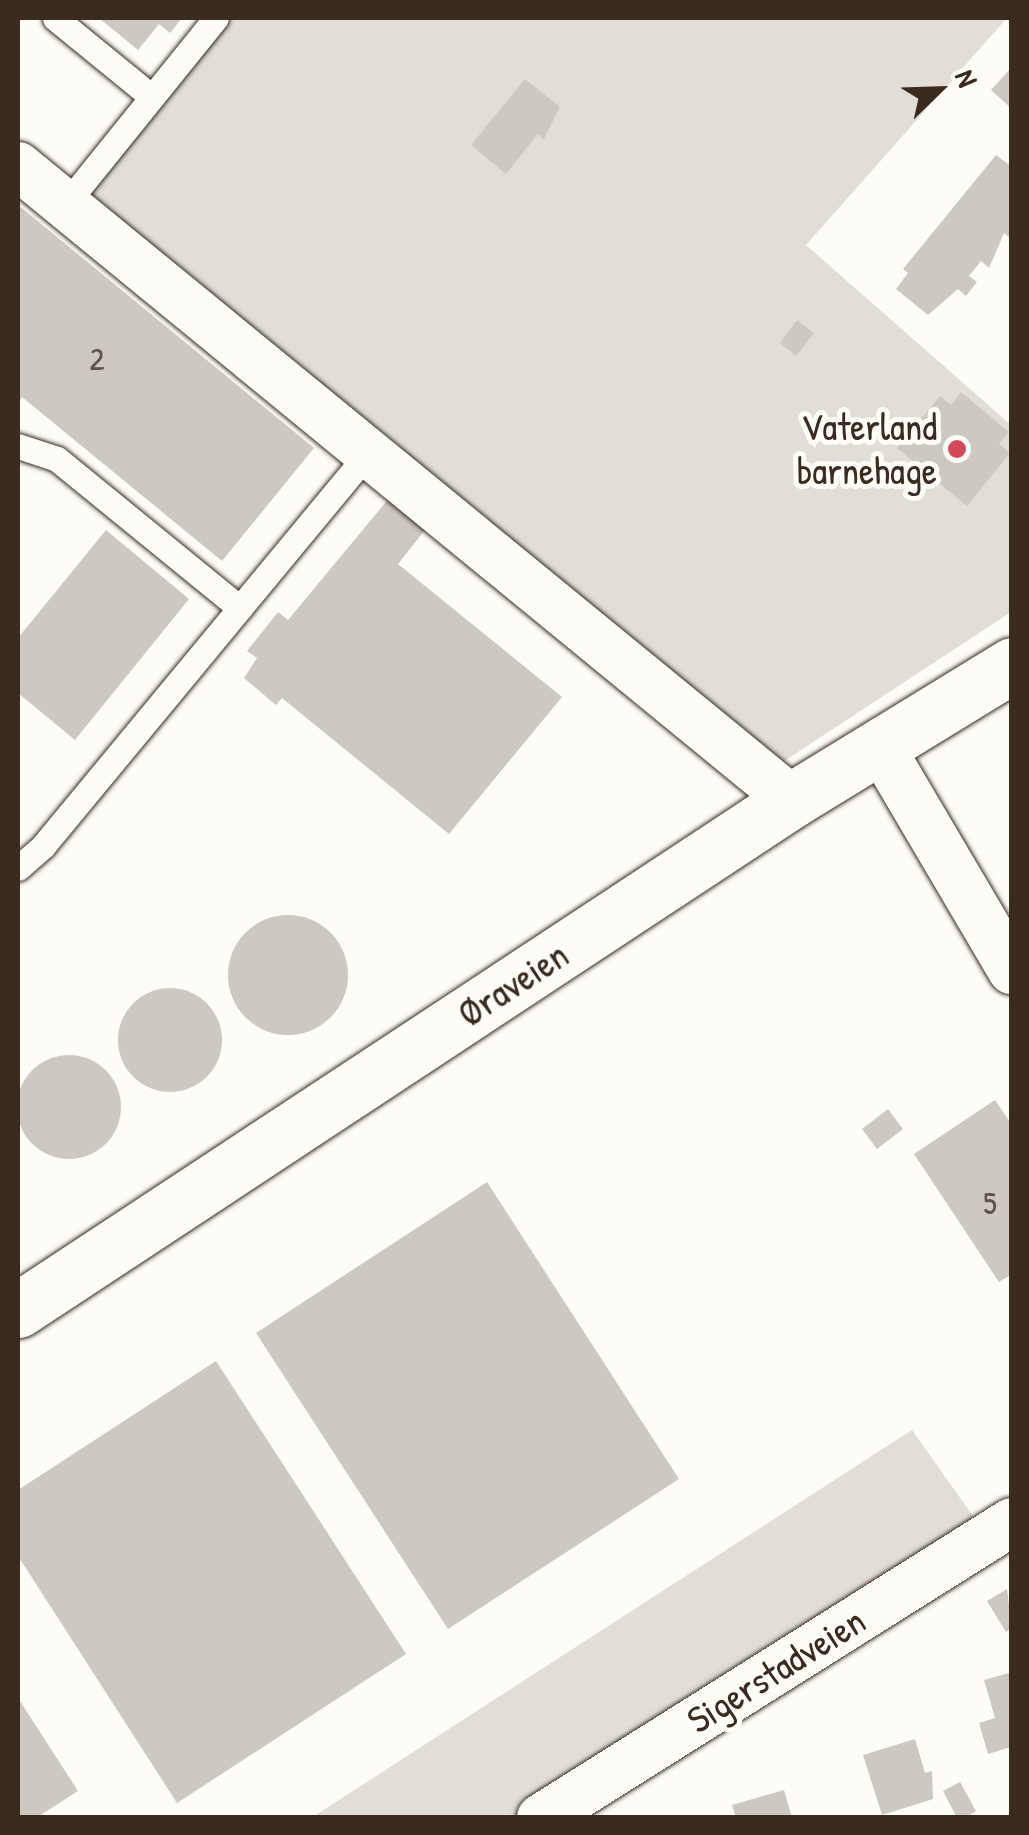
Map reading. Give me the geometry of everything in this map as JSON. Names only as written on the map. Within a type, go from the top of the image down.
[{"type":"street","points":[[18,166],[792,800]]},
{"type":"street","name":"Øraveien","points":[[18,1310],[792,800],[882,748],[1012,664]]},
{"type":"street","points":[[882,748],[1012,970]]},
{"type":"street","name":"Sigerstadveien","points":[[541,1818],[1012,1522]]},
{"type":"lane","points":[[55,18],[152,96]]},
{"type":"lane","points":[[65,205],[216,18]]},
{"type":"lane","points":[[18,446],[57,459],[240,608]]},
{"type":"lane","points":[[18,868],[43,846],[369,452]]},
{"type":"shaded area","points":[[210,18],[1007,18],[806,245],[1011,425],[1011,612],[763,775],[55,198]]},
{"type":"shaded area","points":[[912,1430],[980,1526],[518,1817],[311,1818]]},
{"type":"building","points":[[99,18],[182,18],[170,33],[159,24],[138,50]]},
{"type":"building","points":[[1012,67],[1012,109],[991,90]]},
{"type":"building","points":[[525,79],[560,107],[544,139],[538,134],[506,174],[471,145]]},
{"type":"building","points":[[996,155],[1012,167],[1012,239],[1004,233],[989,268],[981,261],[969,276],[977,282],[966,296],[958,289],[928,315],[896,289],[908,273],[903,269]]},
{"type":"building","points":[[18,205],[314,448],[222,561],[22,397],[18,403]]},
{"type":"building","points":[[797,320],[814,333],[796,356],[780,343]]},
{"type":"building","points":[[961,392],[1009,432],[999,444],[1010,453],[967,506],[897,448],[940,396],[951,405]]},
{"type":"building","points":[[395,491],[432,521],[398,564],[562,697],[449,834],[282,698],[276,705],[244,678],[257,658],[247,651],[278,612],[288,620]]},
{"type":"building","points":[[106,530],[189,599],[75,740],[18,693],[18,638]]},
{"type":"building","points":[[288,915],[311,919],[331,932],[344,952],[348,975],[344,998],[331,1018],[311,1031],[288,1035],[265,1031],[245,1018],[232,998],[228,975],[232,952],[245,932],[265,919]]},
{"type":"building","points":[[170,988],[190,992],[207,1003],[218,1020],[222,1040],[218,1060],[207,1077],[190,1088],[170,1092],[150,1088],[133,1077],[122,1060],[118,1040],[122,1020],[133,1003],[150,992]]},
{"type":"building","points":[[69,1055],[89,1059],[106,1070],[117,1087],[121,1107],[117,1127],[106,1144],[89,1155],[69,1159],[49,1155],[32,1144],[21,1127],[17,1107],[21,1087],[32,1070],[49,1059]]},
{"type":"building","points":[[995,1100],[1012,1125],[1012,1274],[999,1282],[914,1154]]},
{"type":"building","points":[[888,1109],[903,1129],[877,1149],[862,1129]]},
{"type":"building","points":[[487,1182],[679,1479],[448,1629],[256,1333]]},
{"type":"building","points":[[216,1361],[406,1654],[177,1803],[18,1556],[18,1490]]},
{"type":"building","points":[[1007,1589],[1012,1628],[1006,1632],[987,1601]]},
{"type":"building","points":[[1012,1672],[1011,1747],[988,1754],[979,1723],[995,1718],[984,1680]]},
{"type":"building","points":[[18,1698],[78,1791],[36,1818],[18,1818]]},
{"type":"building","points":[[915,1739],[925,1773],[932,1771],[933,1799],[882,1815],[863,1755]]},
{"type":"building","points":[[960,1782],[976,1811],[965,1818],[957,1818],[943,1791]]},
{"type":"building","points":[[784,1790],[792,1818],[736,1818],[732,1805]]},
{"type":"place","name":"Vaterland barnehage","points":[[957,449]]}]
